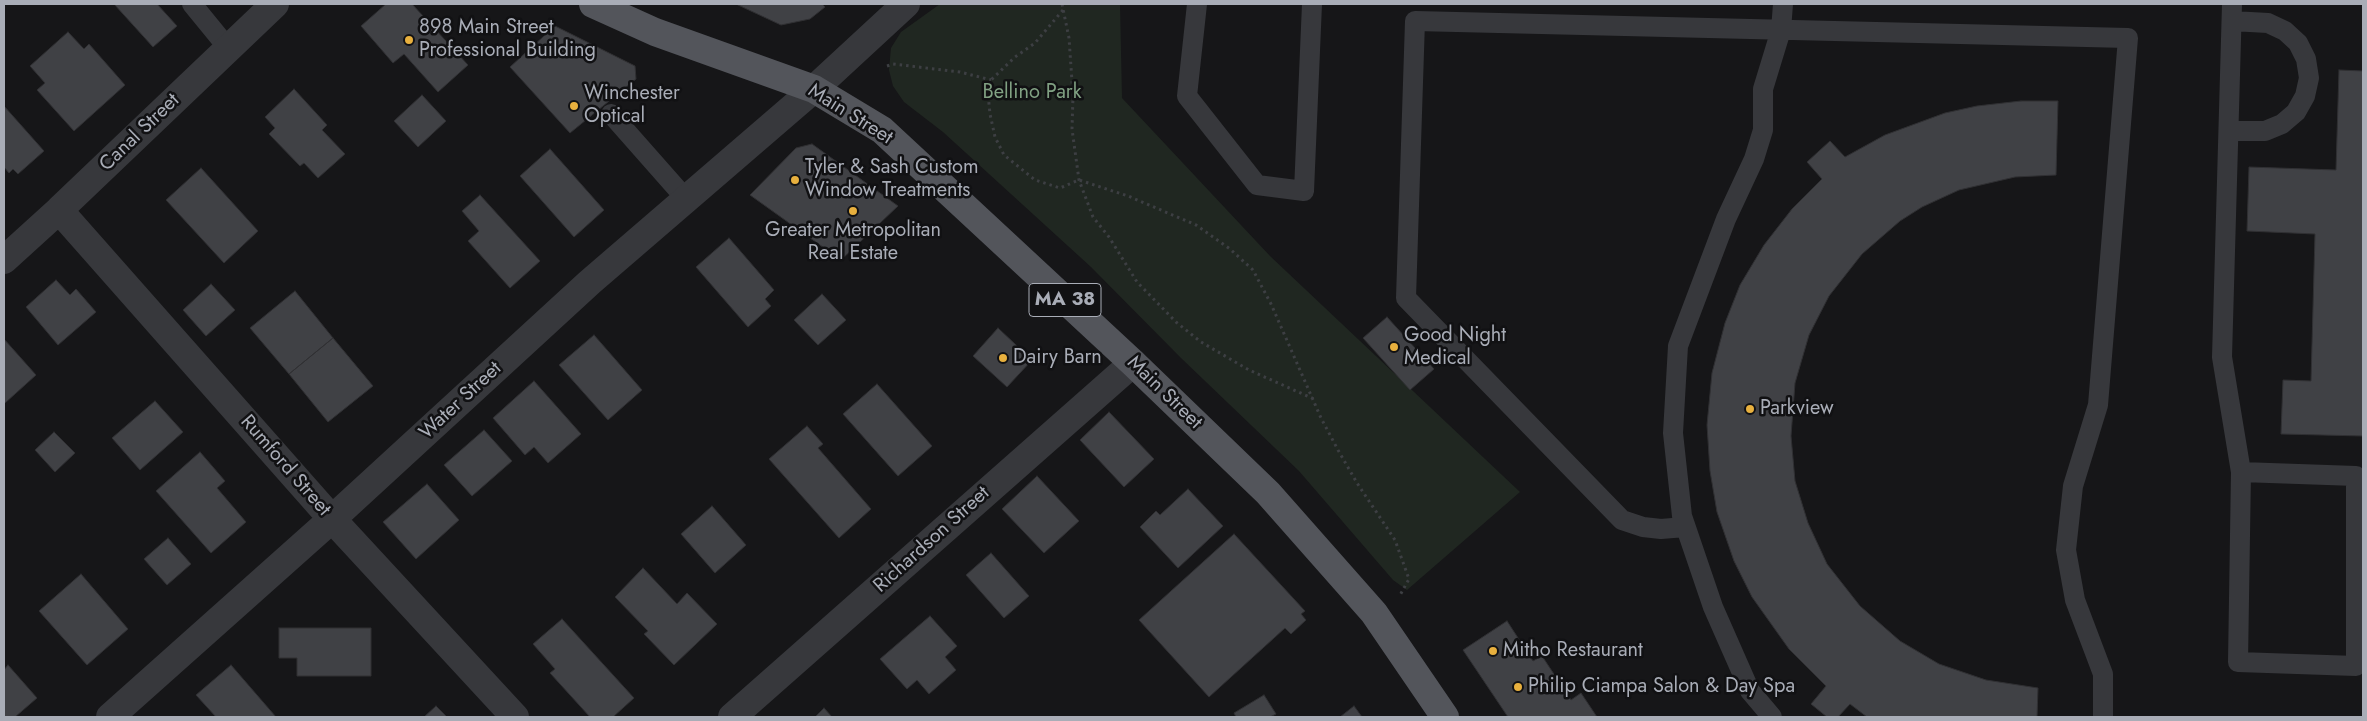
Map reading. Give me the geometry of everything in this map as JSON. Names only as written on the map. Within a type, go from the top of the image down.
[{"type":"main road","name":"Main Street","points":[[593,4],[654,32],[814,89],[882,130],[1132,363],[1268,493],[1374,613],[1445,717]]},
{"type":"street","name":"Canal Street","points":[[4,260],[59,210],[274,4]]},
{"type":"street","name":"Water Street","points":[[110,717],[332,519],[590,282],[814,89],[906,4]]},
{"type":"street","name":"Rumford Street","points":[[59,210],[332,519],[515,717]]},
{"type":"street","name":"Richardson Street","points":[[732,717],[1132,363]]},
{"type":"lane","points":[[192,4],[228,48]]},
{"type":"lane","points":[[1197,4],[1187,96],[1257,185],[1304,191],[1312,4]]},
{"type":"lane","points":[[1772,717],[1750,691],[1713,607],[1685,527],[1682,516],[1673,433],[1678,346],[1726,219],[1754,159],[1763,130],[1763,89],[1781,30],[1784,4]]},
{"type":"lane","points":[[2229,131],[2265,131],[2282,124],[2296,112],[2306,96],[2309,78],[2306,60],[2298,43],[2285,30],[2232,13],[2222,357],[2241,472],[2238,662],[2356,666],[2356,476],[2241,472]]},
{"type":"lane","points":[[1685,527],[1661,529],[1643,527],[1622,520],[1406,298],[1415,21],[2128,38],[2098,405],[2073,486],[2066,550],[2075,600],[2103,674],[2103,717]]},
{"type":"lane","points":[[611,114],[686,199]]},
{"type":"path","points":[[1062,4],[1069,38],[1073,96],[1072,129],[1079,180],[1093,217],[1137,282],[1156,304],[1201,342],[1249,370],[1314,399]]},
{"type":"path","points":[[1063,10],[1035,43],[1015,57],[991,80],[988,94],[990,114],[995,137],[1004,155],[1035,180],[1060,188],[1079,180],[1128,196],[1196,226],[1230,249],[1253,270],[1278,318],[1321,418],[1352,475],[1395,540],[1409,579],[1383,626]]},
{"type":"path","points":[[884,67],[893,64],[960,72],[991,80]]},
{"type":"green space","name":"Bellino Park","points":[[940,4],[1120,4],[1122,98],[1270,256],[1520,492],[1407,590],[1393,580],[1299,471],[1181,358],[1091,267],[943,132],[904,102],[893,86],[889,70],[891,48],[901,32]]},
{"type":"building","points":[[114,4],[157,4],[177,26],[153,47]]},
{"type":"building","name":"898 Main Street Professional Building","points":[[386,4],[412,4],[468,65],[438,92],[404,54],[393,63],[361,26]]},
{"type":"building","points":[[736,4],[822,4],[825,7],[810,19],[781,25]]},
{"type":"building","name":"Winchester Optical","points":[[555,26],[635,66],[636,79],[570,133],[510,67]]},
{"type":"building","points":[[68,32],[84,49],[89,44],[125,85],[74,131],[37,90],[45,83],[30,66]]},
{"type":"building","points":[[2339,70],[2363,71],[2363,436],[2281,434],[2283,380],[2311,381],[2315,234],[2247,231],[2249,167],[2336,170]]},
{"type":"building","points":[[294,89],[327,125],[322,130],[345,154],[318,178],[304,163],[300,166],[269,134],[275,128],[265,117]]},
{"type":"building","points":[[422,95],[446,121],[418,147],[394,121]]},
{"type":"building","name":"Parkview","points":[[2021,101],[2058,101],[2056,175],[2015,177],[1959,190],[1922,207],[1900,221],[1862,254],[1829,296],[1809,335],[1795,383],[1791,436],[1795,481],[1808,523],[1827,564],[1860,606],[1900,641],[1939,664],[1986,680],[2038,688],[2037,717],[1867,717],[1850,704],[1838,717],[1827,717],[1811,704],[1826,686],[1789,649],[1752,597],[1734,561],[1717,512],[1710,471],[1707,425],[1712,373],[1725,323],[1740,285],[1764,245],[1792,209],[1822,179],[1807,162],[1830,141],[1845,157],[1885,135],[1945,113],[1977,106]]},
{"type":"building","points":[[4,106],[44,151],[18,174],[13,169],[9,173],[4,167]]},
{"type":"building","points":[[812,144],[898,206],[841,260],[750,195],[796,148]]},
{"type":"building","points":[[550,149],[604,210],[574,237],[520,176]]},
{"type":"building","points":[[201,168],[258,231],[224,263],[166,200]]},
{"type":"building","points":[[480,195],[540,261],[510,288],[468,241],[479,231],[462,211]]},
{"type":"building","points":[[729,238],[774,290],[765,299],[771,306],[748,327],[696,267]]},
{"type":"building","points":[[56,280],[70,295],[76,289],[96,312],[58,345],[26,307]]},
{"type":"building","points":[[211,284],[235,310],[206,336],[183,310]]},
{"type":"building","points":[[295,291],[333,338],[289,374],[250,328]]},
{"type":"building","points":[[822,294],[846,320],[818,345],[794,320]]},
{"type":"building","points":[[1387,317],[1434,369],[1410,390],[1363,338]]},
{"type":"building","name":"Dairy Barn","points":[[998,328],[1032,360],[1007,387],[973,356]]},
{"type":"building","points":[[594,335],[642,390],[608,420],[559,365]]},
{"type":"building","points":[[333,338],[373,386],[328,422],[289,374]]},
{"type":"building","points":[[4,339],[36,375],[5,403],[4,401]]},
{"type":"building","points":[[534,381],[581,434],[548,463],[534,447],[525,455],[493,418]]},
{"type":"building","points":[[877,384],[932,446],[898,476],[843,414]]},
{"type":"building","points":[[155,401],[183,432],[140,470],[112,438]]},
{"type":"building","points":[[1109,412],[1154,459],[1124,487],[1080,440]]},
{"type":"building","points":[[807,426],[823,444],[818,448],[871,509],[839,538],[769,459]]},
{"type":"building","points":[[484,430],[512,461],[472,496],[444,465]]},
{"type":"building","points":[[54,432],[75,453],[55,472],[35,450]]},
{"type":"building","points":[[200,452],[225,481],[217,488],[246,522],[211,553],[156,491]]},
{"type":"building","points":[[1037,476],[1079,521],[1044,553],[1002,509]]},
{"type":"building","points":[[427,484],[459,520],[416,559],[383,522]]},
{"type":"building","points":[[1188,489],[1223,526],[1178,568],[1140,527],[1156,511],[1160,515]]},
{"type":"building","points":[[712,506],[746,545],[715,573],[681,534]]},
{"type":"building","points":[[1234,534],[1305,611],[1301,614],[1306,620],[1291,634],[1285,628],[1209,697],[1139,620]]},
{"type":"building","points":[[168,538],[191,564],[167,585],[144,559]]},
{"type":"building","points":[[991,553],[1029,596],[1004,618],[966,575]]},
{"type":"building","points":[[643,568],[677,604],[687,593],[717,624],[674,665],[644,634],[648,631],[615,597]]},
{"type":"building","points":[[81,574],[128,629],[87,665],[39,611]]},
{"type":"building","points":[[930,616],[957,646],[945,657],[956,670],[929,694],[917,680],[907,689],[880,659]]},
{"type":"building","points":[[562,619],[634,698],[613,717],[590,717],[550,673],[555,669],[533,644]]},
{"type":"building","points":[[1507,621],[1533,661],[1542,656],[1571,700],[1581,693],[1597,717],[1508,717],[1463,650]]},
{"type":"building","points":[[279,628],[371,628],[371,676],[297,676],[297,658],[279,658]]},
{"type":"building","points":[[8,665],[37,698],[15,717],[4,717],[4,670]]},
{"type":"building","points":[[231,665],[276,717],[216,717],[196,695]]},
{"type":"building","points":[[1264,695],[1276,714],[1270,717],[1236,717],[1234,713]]},
{"type":"building","points":[[436,706],[447,717],[424,717]]},
{"type":"building","points":[[1354,706],[1362,717],[1340,717]]},
{"type":"building","points":[[824,708],[832,717],[815,717]]},
{"type":"place","name":"898 Main Street Professional Building","points":[[409,40]]},
{"type":"place","name":"Winchester Optical","points":[[574,106]]},
{"type":"place","name":"Tyler & Sash Custom Window Treatments","points":[[795,180]]},
{"type":"place","name":"Greater Metropolitan Real Estate","points":[[853,211]]},
{"type":"place","name":"Good Night Medical","points":[[1394,347]]},
{"type":"place","name":"Dairy Barn","points":[[1003,358]]},
{"type":"place","name":"Parkview","points":[[1750,409]]},
{"type":"place","name":"Mitho Restaurant","points":[[1493,651]]},
{"type":"place","name":"Philip Ciampa Salon & Day Spa","points":[[1518,687]]}]
